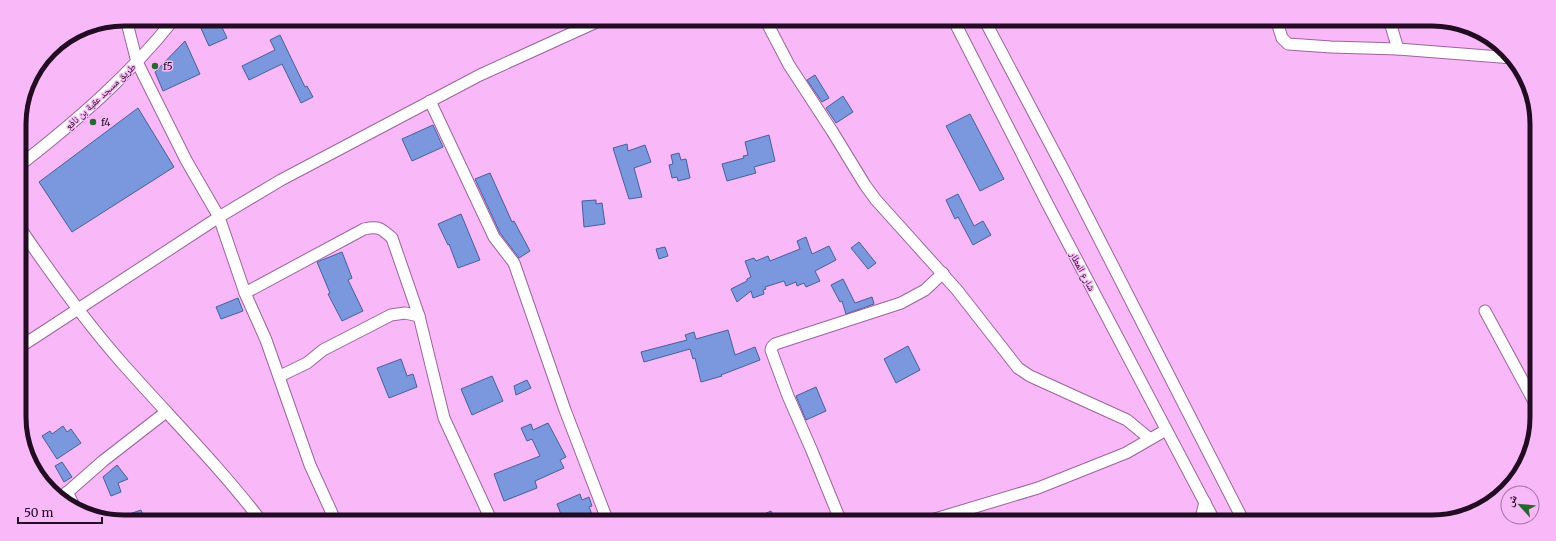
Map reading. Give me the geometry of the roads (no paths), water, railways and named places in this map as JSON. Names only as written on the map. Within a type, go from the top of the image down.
[{"type":"street","points":[[128,26],[137,62],[186,160],[219,217],[245,293],[280,376],[310,464],[333,515]]},
{"type":"street","name":"طريق مسجد عقبة بن نافع","points":[[26,161],[68,127],[137,62],[168,26]]},
{"type":"street","points":[[26,343],[219,217],[281,180],[480,75],[588,26]]},
{"type":"street","points":[[769,26],[789,66],[876,200],[943,273],[1023,372],[1127,420],[1150,439]]},
{"type":"street","name":"شارع المطار","points":[[956,26],[1212,515]]},
{"type":"street","points":[[988,26],[1067,176],[1240,515]]},
{"type":"street","points":[[1278,26],[1282,38],[1288,44],[1398,49],[1504,57]]},
{"type":"street","points":[[1390,26],[1398,49]]},
{"type":"street","points":[[430,101],[494,237],[514,263],[565,410],[605,515]]},
{"type":"street","points":[[245,293],[364,229],[375,227],[383,229],[392,238],[419,316],[444,418],[489,515]]},
{"type":"street","points":[[26,237],[79,309],[122,363],[220,470],[256,515]]},
{"type":"street","points":[[838,515],[788,396],[771,350],[772,347],[775,344],[816,330],[901,303],[925,290],[943,273]]},
{"type":"street","points":[[1485,311],[1530,394]]},
{"type":"street","points":[[280,376],[307,363],[323,350],[391,315],[405,313],[419,316]]},
{"type":"street","points":[[64,495],[103,461],[166,412]]},
{"type":"street","points":[[948,515],[1038,488],[1126,453],[1166,430]]},
{"type":"street","points":[[1202,515],[1205,502]]},
{"type":"place","name":"f5","points":[[155,66]]},
{"type":"place","name":"f4","points":[[93,122]]}]
